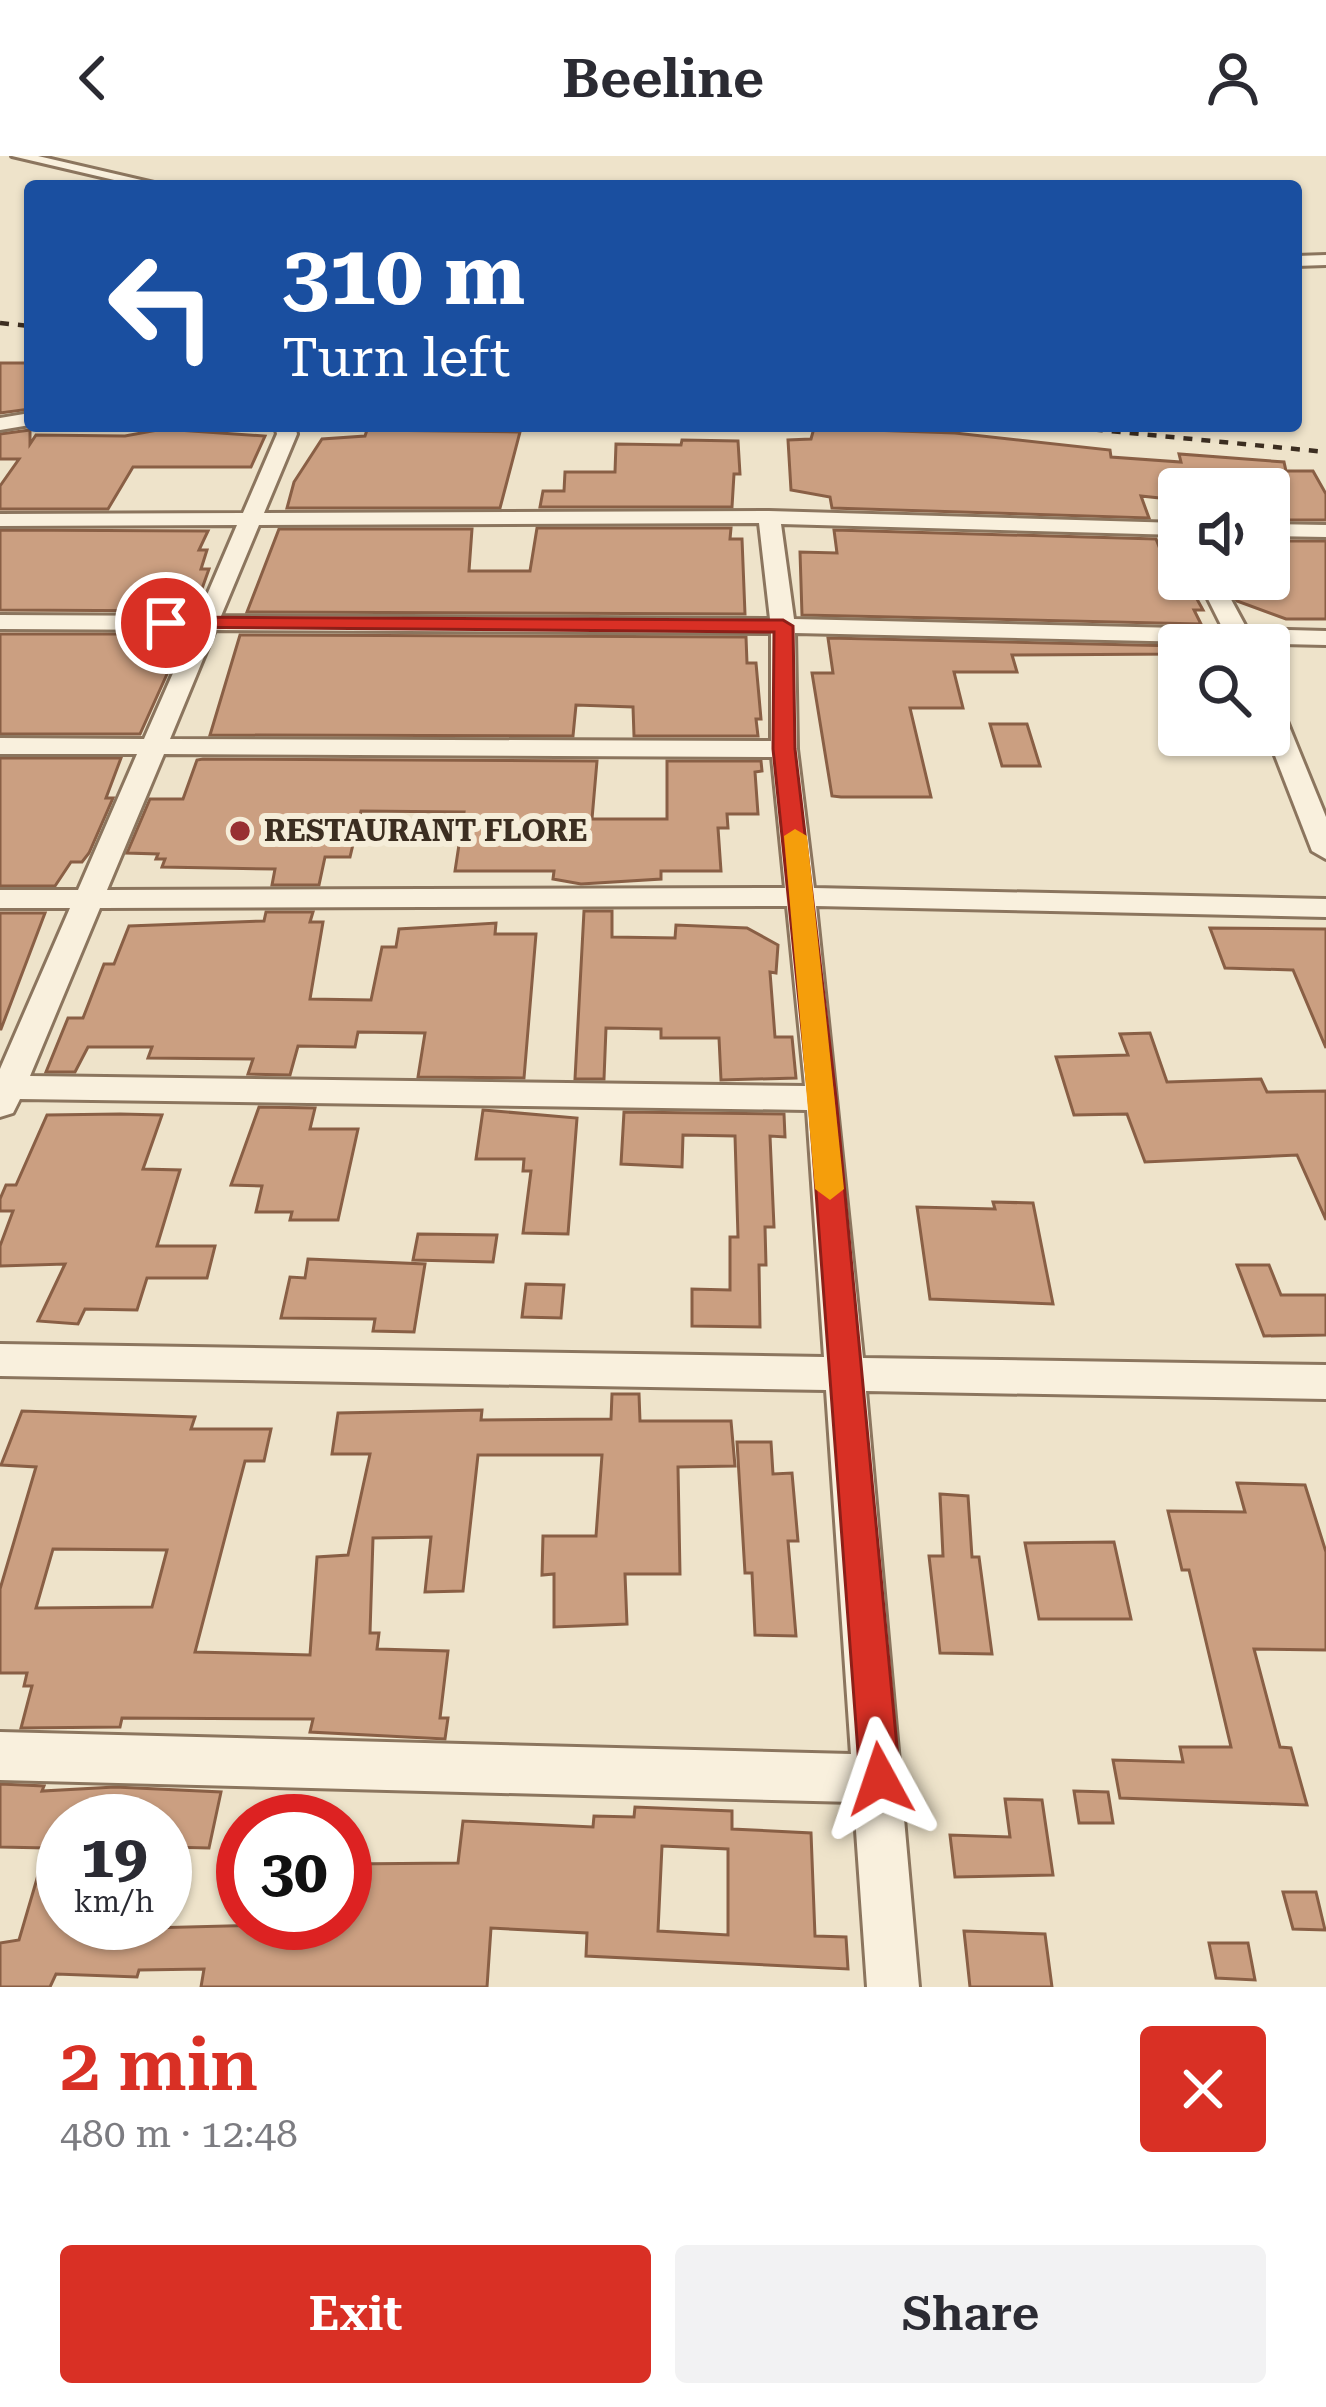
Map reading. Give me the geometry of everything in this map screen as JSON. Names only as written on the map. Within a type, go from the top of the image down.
[{"type":"street","points":[[19,156],[132,180]]},
{"type":"street","points":[[286,432],[4,1097],[823,1098]]},
{"type":"street","points":[[769,517],[783,626],[784,749],[823,1098],[893,1987]]},
{"type":"street","points":[[0,520],[769,517],[1158,528]]},
{"type":"street","points":[[1290,530],[1326,531]]},
{"type":"street","points":[[0,622],[783,626],[1158,639]]},
{"type":"street","points":[[1290,640],[1326,638]]},
{"type":"street","points":[[0,746],[784,749]]},
{"type":"street","points":[[1288,756],[1326,851]]},
{"type":"street","points":[[0,899],[804,897],[1326,908]]},
{"type":"street","points":[[0,1360],[1326,1382]]},
{"type":"street","points":[[0,1756],[880,1779]]},
{"type":"building","points":[[0,363],[24,363],[24,410],[0,413]]},
{"type":"building","points":[[30,432],[30,444],[36,435],[207,432],[265,436],[251,467],[133,467],[108,509],[0,509],[0,486],[19,459],[0,459],[0,434]]},
{"type":"building","points":[[366,432],[520,432],[500,508],[287,508],[294,482],[322,439],[365,436]]},
{"type":"building","points":[[813,432],[955,433],[1110,450],[1111,457],[1181,462],[1179,454],[1284,462],[1285,468],[1158,468],[1158,498],[1141,496],[1149,518],[832,508],[830,497],[791,490],[788,440],[811,439]]},
{"type":"building","points":[[682,440],[738,441],[740,474],[734,474],[732,507],[540,507],[543,491],[564,491],[565,472],[615,472],[616,444],[681,445]]},
{"type":"building","points":[[1290,471],[1313,471],[1326,494],[1326,520],[1290,520]]},
{"type":"building","points":[[537,528],[731,528],[730,539],[742,539],[745,614],[247,612],[279,529],[472,529],[469,571],[530,571]]},
{"type":"building","points":[[0,530],[208,531],[199,550],[207,550],[201,569],[209,569],[194,611],[0,610]]},
{"type":"building","points":[[834,530],[1156,539],[1158,600],[1197,600],[1203,610],[1194,610],[1201,624],[802,615],[800,552],[837,553]]},
{"type":"building","points":[[1290,541],[1326,541],[1326,619],[1286,619],[1237,601],[1290,600]]},
{"type":"building","points":[[0,634],[185,634],[140,734],[0,734]]},
{"type":"building","points":[[240,635],[746,637],[747,663],[756,663],[758,736],[634,736],[633,707],[576,705],[573,736],[210,735]]},
{"type":"building","points":[[828,638],[1158,646],[1158,654],[1012,655],[1017,672],[954,672],[963,708],[910,708],[931,797],[832,796],[812,673],[833,673]]},
{"type":"building","points":[[990,724],[1027,724],[1040,766],[1002,766]]},
{"type":"building","points":[[0,758],[121,758],[106,798],[113,798],[89,853],[82,862],[71,862],[55,886],[0,886]]},
{"type":"building","points":[[197,760],[597,761],[592,819],[667,819],[667,761],[761,761],[762,771],[755,772],[758,814],[727,814],[728,828],[718,828],[721,871],[661,871],[661,879],[581,884],[553,879],[554,871],[455,871],[464,812],[361,811],[350,857],[325,857],[319,885],[272,885],[275,869],[162,867],[165,859],[156,859],[158,854],[127,853],[150,799],[183,799]]},
{"type":"building","points":[[584,911],[612,911],[612,937],[675,938],[676,925],[747,928],[778,945],[776,973],[770,972],[775,1037],[792,1037],[796,1078],[721,1080],[719,1038],[661,1038],[661,1029],[606,1028],[604,1079],[575,1079]]},
{"type":"building","points":[[266,912],[313,912],[310,922],[323,922],[310,999],[371,1000],[382,947],[396,947],[399,929],[496,923],[495,934],[536,934],[524,1078],[418,1077],[425,1033],[358,1032],[355,1047],[298,1046],[290,1075],[248,1074],[253,1059],[148,1058],[152,1047],[88,1047],[75,1072],[46,1072],[68,1018],[83,1018],[104,964],[114,964],[129,926],[264,921]]},
{"type":"building","points":[[0,913],[45,913],[1,1029],[0,1029]]},
{"type":"building","points":[[1210,928],[1326,929],[1326,1048],[1293,970],[1225,968]]},
{"type":"building","points":[[1150,1033],[1167,1082],[1261,1079],[1267,1092],[1326,1091],[1326,1220],[1297,1155],[1145,1162],[1127,1114],[1074,1115],[1056,1057],[1128,1055],[1120,1034]]},
{"type":"building","points":[[259,1107],[315,1108],[310,1129],[358,1129],[338,1220],[290,1220],[292,1212],[256,1212],[262,1186],[231,1185]]},
{"type":"building","points":[[483,1110],[577,1118],[568,1234],[523,1233],[531,1171],[523,1171],[524,1159],[476,1159]]},
{"type":"building","points":[[624,1112],[784,1114],[785,1137],[770,1136],[774,1227],[765,1227],[766,1265],[759,1265],[760,1327],[692,1326],[692,1289],[730,1290],[730,1237],[738,1237],[735,1136],[683,1135],[682,1167],[621,1164]]},
{"type":"building","points":[[47,1115],[162,1115],[143,1169],[180,1170],[157,1246],[215,1246],[207,1278],[147,1278],[137,1310],[85,1309],[78,1324],[38,1321],[65,1264],[0,1266],[0,1246],[13,1211],[0,1211],[0,1199],[6,1185],[16,1185]]},
{"type":"building","points":[[993,1202],[1033,1203],[1053,1304],[930,1299],[917,1207],[995,1209]]},
{"type":"building","points":[[418,1234],[497,1235],[493,1262],[413,1260]]},
{"type":"building","points":[[308,1259],[425,1264],[414,1332],[373,1331],[375,1319],[281,1318],[290,1277],[305,1278]]},
{"type":"building","points":[[1237,1265],[1269,1265],[1281,1295],[1326,1295],[1326,1335],[1264,1336]]},
{"type":"building","points":[[526,1284],[564,1285],[561,1318],[522,1317]]},
{"type":"building","points":[[612,1394],[639,1394],[640,1421],[731,1421],[735,1466],[678,1467],[680,1574],[625,1574],[627,1624],[554,1627],[554,1574],[542,1575],[543,1536],[596,1536],[602,1455],[478,1455],[463,1591],[425,1592],[431,1537],[373,1538],[370,1633],[379,1633],[377,1649],[448,1651],[440,1718],[448,1718],[445,1739],[310,1732],[313,1719],[122,1718],[120,1727],[21,1728],[32,1686],[24,1686],[27,1673],[0,1673],[0,1589],[36,1467],[1,1465],[22,1411],[195,1417],[191,1429],[271,1429],[264,1461],[245,1461],[195,1652],[310,1655],[317,1557],[348,1555],[370,1454],[332,1454],[338,1413],[482,1410],[481,1420],[611,1419]],"holes":[[[53,1549],[167,1550],[152,1607],[36,1608]]]},
{"type":"building","points":[[737,1442],[771,1442],[773,1474],[792,1473],[798,1541],[788,1541],[796,1636],[755,1635],[752,1573],[745,1573]]},
{"type":"building","points":[[1237,1483],[1305,1485],[1326,1552],[1326,1650],[1254,1649],[1280,1747],[1291,1748],[1307,1805],[1120,1798],[1113,1760],[1183,1762],[1180,1747],[1231,1747],[1189,1570],[1182,1570],[1168,1511],[1245,1512]]},
{"type":"building","points":[[940,1494],[968,1496],[972,1557],[979,1557],[992,1654],[940,1653],[929,1556],[943,1556]]},
{"type":"building","points":[[1114,1542],[1131,1619],[1039,1619],[1025,1543]]},
{"type":"building","points":[[0,1784],[44,1786],[42,1791],[115,1787],[221,1792],[216,1794],[209,1848],[192,1848],[192,1794],[36,1794],[36,1848],[0,1847]]},
{"type":"building","points":[[1074,1791],[1108,1792],[1113,1823],[1079,1823]]},
{"type":"building","points":[[1005,1799],[1042,1800],[1053,1875],[955,1877],[950,1835],[1010,1837]]},
{"type":"building","points":[[635,1807],[732,1811],[732,1829],[811,1833],[815,1936],[846,1937],[848,1969],[586,1956],[587,1933],[491,1928],[487,1987],[201,1987],[204,1969],[139,1970],[137,1977],[56,1974],[50,1987],[0,1987],[0,1943],[19,1940],[36,1882],[36,1950],[192,1950],[192,1927],[216,1926],[216,1950],[372,1950],[372,1864],[458,1863],[463,1821],[593,1827],[594,1816],[634,1817]],"holes":[[[662,1846],[728,1849],[728,1935],[658,1931]]]},
{"type":"building","points":[[1283,1892],[1316,1892],[1325,1930],[1293,1929]]},
{"type":"building","points":[[964,1931],[1045,1934],[1052,1987],[970,1987]]},
{"type":"building","points":[[1209,1943],[1248,1943],[1255,1980],[1216,1978]]},
{"type":"railway","points":[[0,323],[24,325]]},
{"type":"railway","points":[[1120,432],[1326,452]]},
{"type":"slow traffic","points":[[795,836],[830,1189]]},
{"type":"place","name":"RESTAURANT FLORE","points":[[240,831]]},
{"type":"route","points":[[166,623],[783,626],[784,749],[823,1098],[880,1779]]}]
